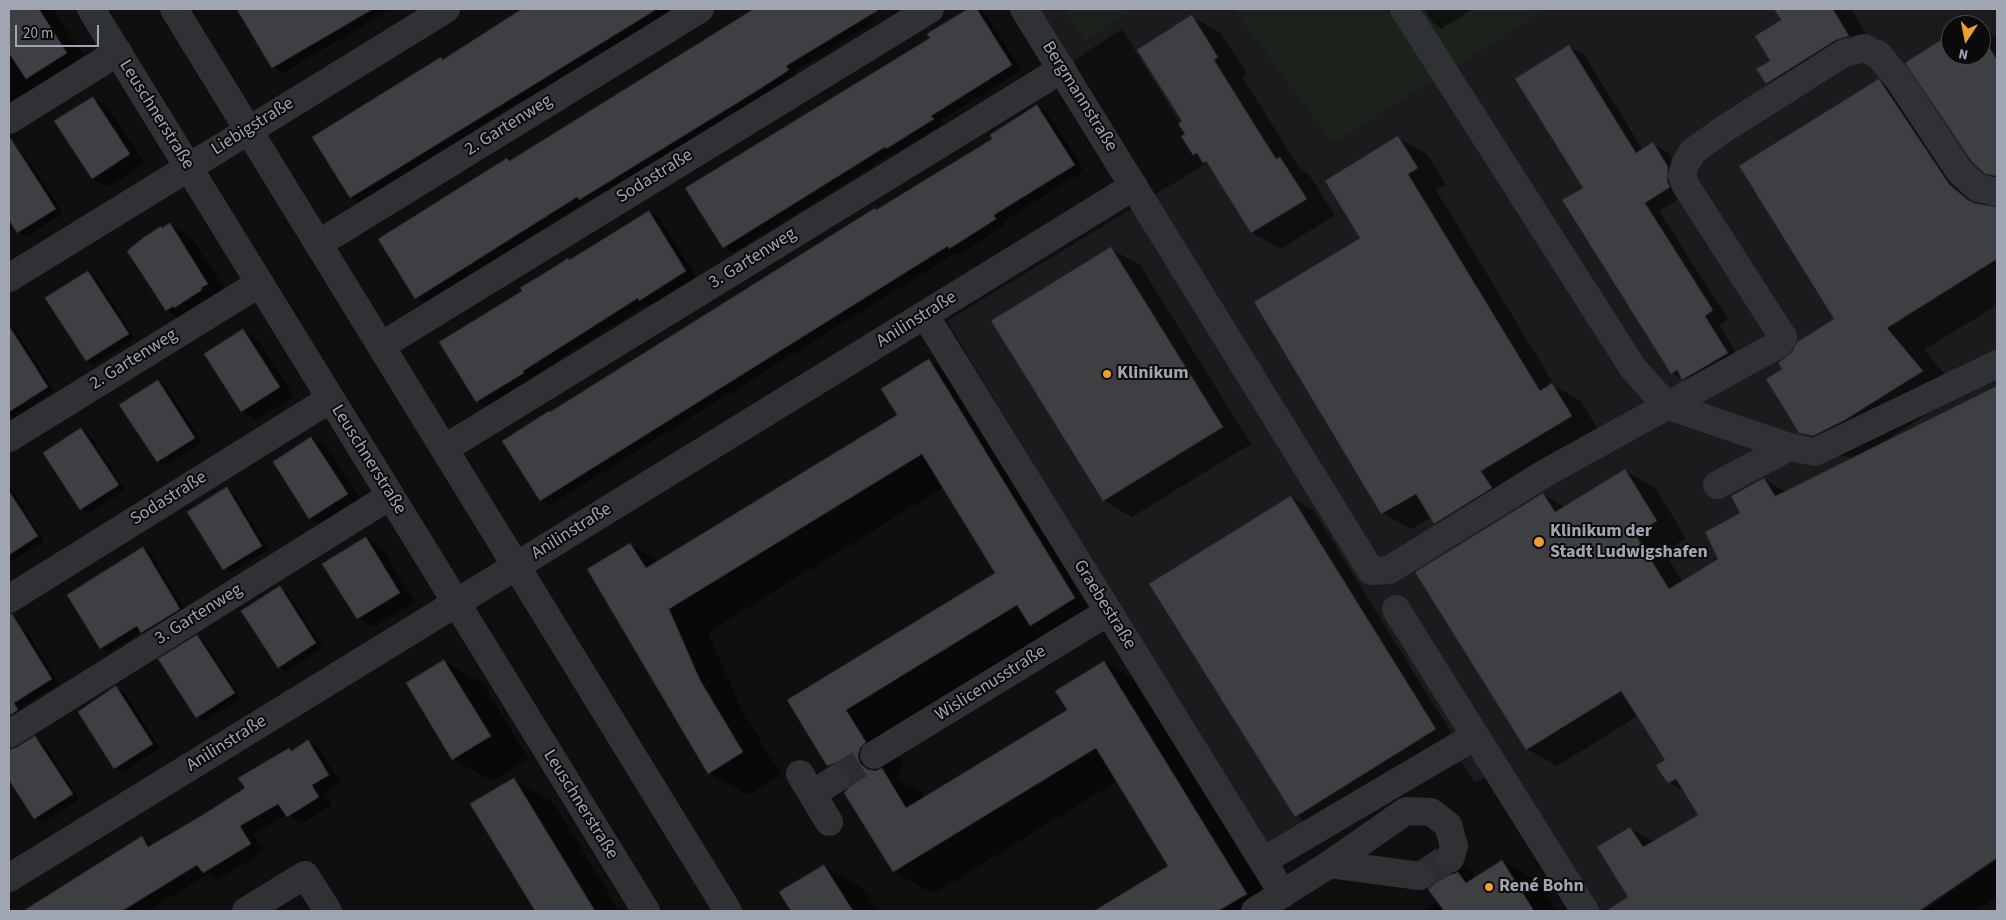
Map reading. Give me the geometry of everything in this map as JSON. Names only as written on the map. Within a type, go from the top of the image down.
[{"type":"street","name":"Leuschnerstraße","points":[[91,9],[646,911]]},
{"type":"street","name":"Liebigstraße","points":[[9,278],[446,9]]},
{"type":"street","name":"2. Gartenweg","points":[[318,244],[700,9]]},
{"type":"street","name":"Sodastraße","points":[[381,346],[930,9]]},
{"type":"street","name":"Bergmannstraße","points":[[1024,9],[1371,570],[1389,570],[1547,472],[1666,405]]},
{"type":"street","points":[[1404,9],[1633,368],[1666,405],[1790,448],[1815,452],[1997,364]]},
{"type":"street","points":[[179,10],[248,130],[728,911]]},
{"type":"street","points":[[1666,405],[1780,344],[1783,337],[1686,186],[1682,176],[1692,152],[1738,120],[1844,53],[1864,48],[1879,55],[1899,80],[1960,172],[1978,188],[1997,192]]},
{"type":"street","points":[[9,120],[118,52]]},
{"type":"street","name":"3. Gartenweg","points":[[444,449],[1062,69]]},
{"type":"street","name":"Anilinstraße","points":[[9,878],[1134,186]]},
{"type":"street","name":"2. Gartenweg","points":[[9,438],[260,283]]},
{"type":"street","name":"Graebestraße","points":[[925,315],[1283,894]]},
{"type":"street","name":"Sodastraße","points":[[9,599],[330,399]]},
{"type":"street","points":[[1717,485],[1790,448]]},
{"type":"street","name":"3. Gartenweg","points":[[9,734],[390,496]]},
{"type":"street","points":[[1396,609],[1585,911]]},
{"type":"street","name":"Wislicenusstraße","points":[[874,755],[1108,612]]},
{"type":"street","points":[[1263,861],[1474,736]]},
{"type":"street","points":[[829,822],[806,784],[836,779]]},
{"type":"street","points":[[1255,911],[1330,864],[1406,811],[1430,812],[1448,825],[1454,846],[1450,859]]},
{"type":"street","points":[[1330,864],[1420,876]]},
{"type":"street","points":[[246,911],[305,874],[328,911]]},
{"type":"shaded area","name":"Klinikum der Stadt Ludwigshafen","points":[[1037,9],[1997,9],[1997,860],[1924,911],[1600,911],[1508,764],[1475,783],[1462,762],[1441,768],[1277,868],[947,321],[1205,164],[1122,29],[1071,62]]},
{"type":"shaded area","points":[[1064,9],[1132,9],[1086,41]]},
{"type":"shaded area","points":[[1234,9],[1546,9],[1333,143]]},
{"type":"building","points":[[9,9],[39,9],[67,53],[26,79],[9,53]]},
{"type":"building","points":[[237,9],[373,9],[272,68]]},
{"type":"building","points":[[522,9],[657,9],[350,198],[312,137],[441,57],[442,60]]},
{"type":"building","points":[[754,9],[880,9],[786,66],[789,70],[755,92],[579,200],[577,197],[415,299],[378,239],[507,158],[509,161]]},
{"type":"building","points":[[968,9],[977,9],[1012,65],[931,116],[934,119],[886,149],[885,147],[723,248],[685,188],[930,38],[927,34]]},
{"type":"building","points":[[1774,9],[1833,9],[1849,36],[1836,40],[1766,84],[1756,69],[1770,61],[1755,36],[1781,20]]},
{"type":"building","points":[[1192,15],[1218,57],[1214,60],[1276,159],[1280,157],[1307,199],[1251,233],[1206,161],[1203,163],[1197,153],[1193,155],[1181,136],[1185,134],[1178,124],[1182,121],[1137,50]]},
{"type":"building","points":[[1941,40],[1941,65],[1991,65],[1991,50],[1997,60],[1997,176],[1985,174],[1972,162],[1905,63]]},
{"type":"building","points":[[1569,45],[1636,153],[1653,142],[1668,167],[1667,181],[1670,187],[1645,203],[1713,310],[1705,316],[1728,353],[1682,380],[1677,370],[1671,374],[1562,200],[1583,188],[1515,79]]},
{"type":"building","points":[[1879,79],[1949,184],[1974,203],[1997,207],[1997,259],[1887,328],[1923,371],[1845,420],[1813,436],[1799,433],[1766,379],[1782,369],[1778,363],[1792,352],[1797,342],[1834,319],[1739,166]]},
{"type":"building","points":[[93,97],[130,154],[92,179],[54,121]]},
{"type":"building","points":[[1037,105],[1075,165],[994,215],[996,219],[949,249],[948,246],[540,501],[502,441],[875,208],[876,210],[992,139],[990,135]]},
{"type":"building","points":[[9,136],[56,209],[17,233],[9,220]]},
{"type":"building","points":[[1398,136],[1418,168],[1408,174],[1540,391],[1552,383],[1572,416],[1481,471],[1492,488],[1434,524],[1416,494],[1381,514],[1254,302],[1360,238],[1325,181]]},
{"type":"building","points":[[649,211],[686,271],[639,301],[638,298],[523,371],[524,373],[476,402],[439,342],[522,291],[520,288],[568,258],[569,260]]},
{"type":"building","points":[[170,223],[208,284],[174,308],[173,306],[166,311],[127,251],[161,226],[162,228]]},
{"type":"building","name":"Klinikum","points":[[1111,247],[1223,427],[1103,501],[991,321]]},
{"type":"building","points":[[88,271],[129,334],[86,361],[45,298]]},
{"type":"building","points":[[9,326],[48,387],[9,412]]},
{"type":"building","points":[[243,329],[280,387],[241,412],[204,354]]},
{"type":"building","points":[[929,359],[1075,598],[1030,626],[1017,605],[846,710],[866,742],[860,748],[858,756],[860,763],[867,769],[875,771],[882,768],[906,808],[1067,710],[1055,691],[1104,661],[1247,894],[1218,911],[1094,911],[1168,866],[1096,748],[893,872],[844,793],[850,786],[852,778],[849,771],[843,765],[835,763],[827,766],[787,700],[995,573],[922,454],[669,609],[700,680],[743,752],[708,774],[587,569],[630,543],[646,568],[897,415],[881,389]]},
{"type":"building","points":[[158,380],[195,438],[157,462],[119,405]]},
{"type":"building","points":[[1997,386],[1997,858],[1919,911],[1606,911],[1628,897],[1597,847],[1630,827],[1643,847],[1698,815],[1676,779],[1668,783],[1662,775],[1656,765],[1665,760],[1621,691],[1526,750],[1415,572],[1543,493],[1555,512],[1625,469],[1657,521],[1635,534],[1669,589],[1718,559],[1705,532],[1740,513],[1731,496],[1764,478],[1775,496]]},
{"type":"building","points":[[81,428],[119,485],[80,510],[43,453]]},
{"type":"building","points":[[311,437],[348,494],[309,519],[273,462]]},
{"type":"building","points":[[227,487],[262,546],[223,570],[187,512]]},
{"type":"building","points":[[9,491],[38,536],[9,555]]},
{"type":"building","points":[[1291,496],[1436,729],[1295,817],[1149,584]]},
{"type":"building","points":[[366,537],[400,593],[357,619],[322,564]]},
{"type":"building","points":[[143,547],[180,609],[141,633],[137,626],[100,649],[67,595]]},
{"type":"building","points":[[280,586],[316,643],[278,668],[241,611]]},
{"type":"building","points":[[9,614],[12,614],[52,679],[14,703],[18,710],[9,716]]},
{"type":"building","points":[[197,635],[235,693],[196,718],[158,659]]},
{"type":"building","points":[[444,660],[491,736],[452,760],[406,683]]},
{"type":"building","points":[[116,686],[153,744],[114,769],[78,712]]},
{"type":"building","points":[[35,736],[73,794],[34,819],[9,780],[9,750]]},
{"type":"building","points":[[308,740],[329,775],[312,785],[319,797],[287,817],[278,804],[240,826],[251,844],[203,873],[197,865],[122,911],[23,911],[142,836],[148,847],[201,816],[245,788],[238,778],[289,748],[291,751]]},
{"type":"building","points":[[514,778],[595,911],[535,911],[470,804]]},
{"type":"building","name":"René Bohn","points":[[1437,849],[1435,862],[1438,869],[1446,874],[1458,872],[1466,883],[1502,860],[1534,911],[1444,911],[1428,889],[1433,885],[1435,879],[1434,870],[1429,863],[1420,860]]},
{"type":"building","points":[[824,865],[853,911],[791,911],[779,892]]},
{"type":"tunnel","points":[[836,779],[874,755]]},
{"type":"tunnel","points":[[1420,876],[1450,859]]},
{"type":"place","name":"Klinikum","points":[[1107,374]]},
{"type":"place","name":"Klinikum der Stadt Ludwigshafen","points":[[1539,542]]},
{"type":"place","name":"René Bohn","points":[[1489,887]]}]
